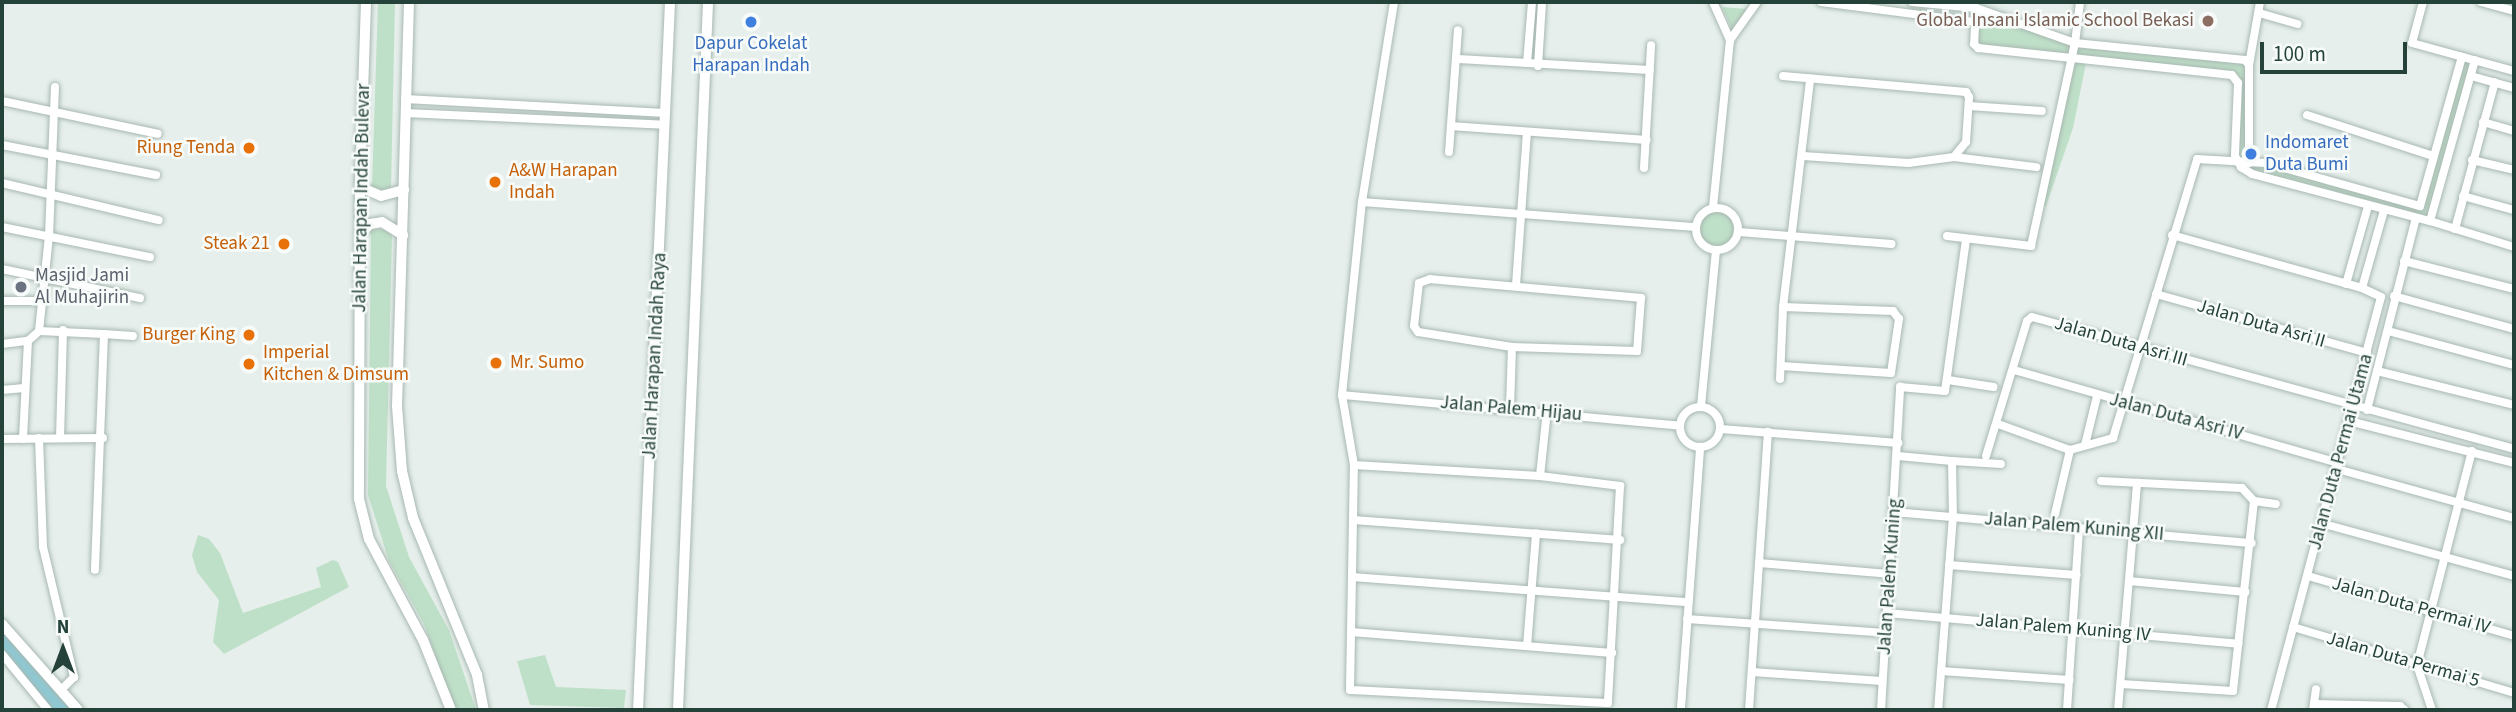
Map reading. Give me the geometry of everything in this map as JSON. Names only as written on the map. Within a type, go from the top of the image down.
[{"type":"street","name":"Jalan Harapan Indah Bulevar","points":[[366,2],[359,187],[359,499],[369,539],[434,662],[451,710]]},
{"type":"street","name":"Jalan Harapan Indah Bulevar","points":[[409,2],[397,406],[404,484],[413,518],[477,675],[484,710]]},
{"type":"street","name":"Jalan Harapan Indah Raya","points":[[638,710],[670,2]]},
{"type":"street","name":"Jalan Harapan Indah Raya","points":[[678,710],[708,2]]},
{"type":"street","points":[[1354,465],[1540,476],[1620,486],[1620,540],[1608,703],[1353,693],[1351,632],[1354,465],[1342,395],[1362,202],[1394,2]]},
{"type":"street","points":[[1527,63],[1532,2]]},
{"type":"street","points":[[1538,65],[1542,2]]},
{"type":"street","points":[[1713,2],[1730,40],[1713,208]]},
{"type":"street","points":[[1730,40],[1758,2]]},
{"type":"street","points":[[1821,2],[1976,22]]},
{"type":"street","points":[[1912,2],[1976,8],[2076,43],[2240,59],[2249,65]]},
{"type":"street","points":[[1947,236],[2031,246],[2076,43],[2080,2]]},
{"type":"street","points":[[2252,174],[2248,160],[2249,65],[2260,2]]},
{"type":"street","points":[[2421,2],[2412,43],[2514,71]]},
{"type":"street","points":[[2481,2],[2514,11]]},
{"type":"street","points":[[1976,8],[1978,48],[2072,55],[2232,75],[2238,83],[2236,162]]},
{"type":"street","points":[[2259,13],[2297,24]]},
{"type":"street","points":[[1449,152],[1458,30]]},
{"type":"street","points":[[1644,168],[1651,45]]},
{"type":"street","points":[[1998,424],[2070,450],[2113,438],[2126,404],[2139,348],[2196,160],[2248,160],[2418,207],[2462,57]]},
{"type":"street","points":[[1458,58],[1650,70]]},
{"type":"street","points":[[2430,221],[2475,60]]},
{"type":"street","points":[[1783,76],[1966,92],[1969,106],[1966,142],[1954,157]]},
{"type":"street","points":[[2471,76],[2514,88]]},
{"type":"street","points":[[1780,379],[1783,307],[1803,156],[1810,79]]},
{"type":"street","points":[[2455,229],[2495,82]]},
{"type":"street","points":[[2,344],[28,341],[38,331],[49,236],[50,153],[55,87]]},
{"type":"street","points":[[405,99],[666,113]]},
{"type":"street","points":[[2,101],[159,134]]},
{"type":"street","points":[[1969,106],[2042,111]]},
{"type":"street","points":[[405,113],[666,125]]},
{"type":"street","points":[[2307,115],[2433,156]]},
{"type":"street","points":[[2483,122],[2514,131]]},
{"type":"street","points":[[1451,126],[1646,140]]},
{"type":"street","points":[[1516,285],[1527,132]]},
{"type":"street","points":[[2,145],[156,175]]},
{"type":"street","points":[[1803,156],[1908,163],[1954,157],[2036,167]]},
{"type":"street","points":[[2472,160],[2514,170]]},
{"type":"street","points":[[2236,162],[2252,174],[2430,221],[2514,247]]},
{"type":"street","points":[[2,183],[51,192],[159,220]]},
{"type":"street","points":[[359,187],[381,196],[404,190]]},
{"type":"street","points":[[2463,196],[2514,210]]},
{"type":"street","points":[[1362,202],[1696,227]]},
{"type":"street","points":[[2346,284],[2368,206]]},
{"type":"street","points":[[1713,208],[1730,212],[1739,232],[1731,246],[1716,251],[1700,243],[1696,227],[1701,215],[1713,208]]},
{"type":"street","points":[[2172,235],[2362,288],[2384,210]]},
{"type":"street","points":[[2367,410],[2416,218]]},
{"type":"street","points":[[360,234],[370,224],[382,222],[403,234]]},
{"type":"street","points":[[2,227],[150,257]]},
{"type":"street","points":[[1739,232],[1892,244]]},
{"type":"street","points":[[1966,240],[1948,380],[1993,387]]},
{"type":"street","points":[[1701,406],[1716,251]]},
{"type":"street","points":[[2404,261],[2514,289]]},
{"type":"street","points":[[2,269],[140,298]]},
{"type":"street","points":[[1423,280],[1634,296],[1642,302],[1634,352],[1513,347],[1418,332],[1414,326],[1423,280]]},
{"type":"street","name":"Jalan Duta Permai Utama","points":[[2271,710],[2324,524],[2381,297],[2362,288]]},
{"type":"street","name":"Jalan Duta Asri II","points":[[2156,294],[2367,353]]},
{"type":"street","points":[[2394,296],[2514,329]]},
{"type":"street","points":[[2,301],[40,301]]},
{"type":"street","points":[[1781,366],[1891,373],[1899,319],[1893,311],[1783,307]]},
{"type":"street","name":"Jalan Duta Asri III","points":[[1986,456],[2030,317],[2352,407],[2514,449]]},
{"type":"street","points":[[38,331],[63,330],[133,336]]},
{"type":"street","points":[[60,438],[63,330]]},
{"type":"street","points":[[2388,331],[2514,365]]},
{"type":"street","points":[[95,570],[103,438],[104,334]]},
{"type":"street","points":[[23,439],[28,341]]},
{"type":"street","points":[[1510,409],[1513,347]]},
{"type":"street","name":"Jalan Duta Asri IV","points":[[2014,370],[2514,518]]},
{"type":"street","points":[[2377,371],[2514,405]]},
{"type":"street","name":"Jalan Palem Kuning","points":[[1881,710],[1895,512],[1900,387],[1943,393],[1948,380]]},
{"type":"street","points":[[2,390],[24,388]]},
{"type":"street","name":"Jalan Palem Hijau","points":[[1342,395],[1547,411],[1680,426]]},
{"type":"street","points":[[2085,446],[2097,396]]},
{"type":"street","points":[[1701,406],[1718,416],[1721,429],[1716,440],[1700,447],[1685,441],[1680,426],[1686,412],[1701,406]]},
{"type":"street","points":[[1540,476],[1547,411]]},
{"type":"street","points":[[2349,421],[2514,463]]},
{"type":"street","points":[[1721,429],[1898,443]]},
{"type":"street","points":[[1749,710],[1768,432]]},
{"type":"street","points":[[2,439],[103,438]]},
{"type":"street","points":[[39,439],[43,547],[75,677],[61,690]]},
{"type":"street","points":[[1681,708],[1700,447]]},
{"type":"street","points":[[2055,514],[2070,450]]},
{"type":"street","points":[[2432,710],[2417,665],[2472,451]]},
{"type":"street","points":[[1898,456],[2001,464]]},
{"type":"street","points":[[1938,710],[1953,516],[1952,461]]},
{"type":"street","points":[[2101,481],[2242,488],[2254,501],[2276,504]]},
{"type":"street","points":[[2118,710],[2137,483]]},
{"type":"street","points":[[2121,684],[2233,691],[2252,543],[2254,501]]},
{"type":"street","name":"Jalan Palem Kuning XII","points":[[1895,512],[2252,543]]},
{"type":"street","points":[[1354,520],[1620,540]]},
{"type":"street","points":[[2324,524],[2514,576]]},
{"type":"street","points":[[2067,710],[2079,527]]},
{"type":"street","points":[[1527,646],[1535,533]]},
{"type":"street","points":[[1759,563],[1889,574]]},
{"type":"street","points":[[1949,565],[2077,575]]},
{"type":"street","name":"Jalan Duta Permai IV","points":[[2308,576],[2514,636]]},
{"type":"street","points":[[1352,577],[1688,602]]},
{"type":"street","points":[[2129,581],[2245,592]]},
{"type":"street","name":"Jalan Palem Kuning IV","points":[[1887,613],[2239,644]]},
{"type":"street","points":[[1687,619],[1886,633]]},
{"type":"street","points":[[2,625],[61,690],[71,708]]},
{"type":"street","name":"Jalan Duta Permai 5","points":[[2293,627],[2514,693]]},
{"type":"street","points":[[1351,632],[1612,653]]},
{"type":"street","points":[[2,654],[48,710]]},
{"type":"street","points":[[1941,670],[2070,680]]},
{"type":"street","points":[[1752,672],[1882,681]]},
{"type":"street","points":[[2316,689],[2313,707],[2400,706],[2405,710]]},
{"type":"green space","points":[[378,2],[395,2],[391,188],[381,190],[372,187]]},
{"type":"green space","points":[[1722,7],[1747,9],[1732,29]]},
{"type":"green space","points":[[1976,8],[2075,43],[2243,59],[2249,65],[2248,160],[2236,162],[2235,77],[2087,58],[2073,128],[2046,206],[2038,205],[2072,55],[1978,48]]},
{"type":"green space","points":[[2462,57],[2475,62],[2430,221],[2252,174],[2248,160],[2417,207]]},
{"type":"green space","points":[[1717,208],[1732,214],[1738,229],[1732,244],[1717,250],[1702,244],[1696,229],[1702,214]]},
{"type":"green space","points":[[371,229],[389,230],[392,236],[386,486],[409,557],[449,630],[476,710],[455,710],[424,624],[389,561],[368,495]]},
{"type":"green space","points":[[198,535],[209,539],[220,553],[243,613],[321,587],[316,568],[333,560],[338,562],[349,587],[224,654],[213,642],[219,600],[197,572],[192,555]]},
{"type":"green space","points":[[545,655],[556,687],[626,690],[624,708],[530,705],[517,661]]},
{"type":"water","points":[[2,623],[78,710],[50,710],[2,654]]},
{"type":"place","name":"Global Insani Islamic School Bekasi","points":[[2208,21]]},
{"type":"place","name":"Dapur Cokelat Harapan Indah","points":[[751,22]]},
{"type":"place","name":"Riung Tenda","points":[[249,148]]},
{"type":"place","name":"Indomaret Duta Bumi","points":[[2251,154]]},
{"type":"place","name":"A&W Harapan Indah","points":[[495,182]]},
{"type":"place","name":"Steak 21","points":[[284,244]]},
{"type":"place","name":"Masjid Jami Al Muhajirin","points":[[21,287]]},
{"type":"place","name":"Burger King","points":[[249,335]]},
{"type":"place","name":"Mr. Sumo","points":[[496,363]]},
{"type":"place","name":"Imperial Kitchen & Dimsum","points":[[249,364]]}]
